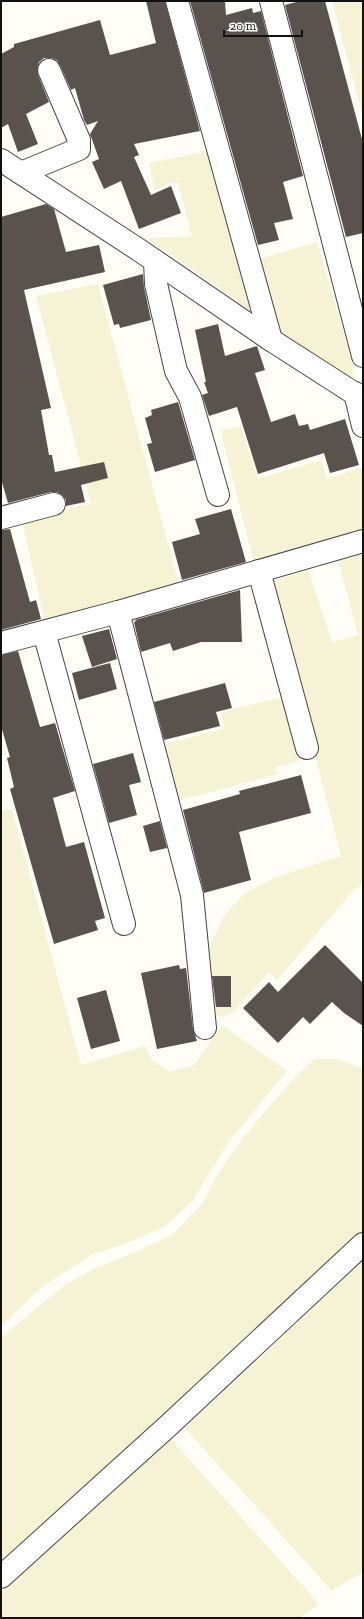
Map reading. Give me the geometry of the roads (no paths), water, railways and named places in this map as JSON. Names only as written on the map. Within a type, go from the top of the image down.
[{"type":"street","points":[[177,1],[271,340]]},
{"type":"street","points":[[271,1],[363,356]]},
{"type":"street","points":[[21,174],[79,149],[79,140],[49,70]]},
{"type":"street","points":[[1,160],[271,340],[359,396],[363,426]]},
{"type":"street","points":[[155,262],[156,284],[176,371],[190,397],[218,495]]},
{"type":"street","points":[[1,518],[54,504]]},
{"type":"street","points":[[1,643],[118,612],[363,541]]},
{"type":"street","points":[[259,571],[307,748]]},
{"type":"street","points":[[118,612],[192,895],[206,1028]]},
{"type":"street","points":[[44,632],[124,924]]},
{"type":"street","points":[[1,1577],[169,1425],[363,1244]]}]
